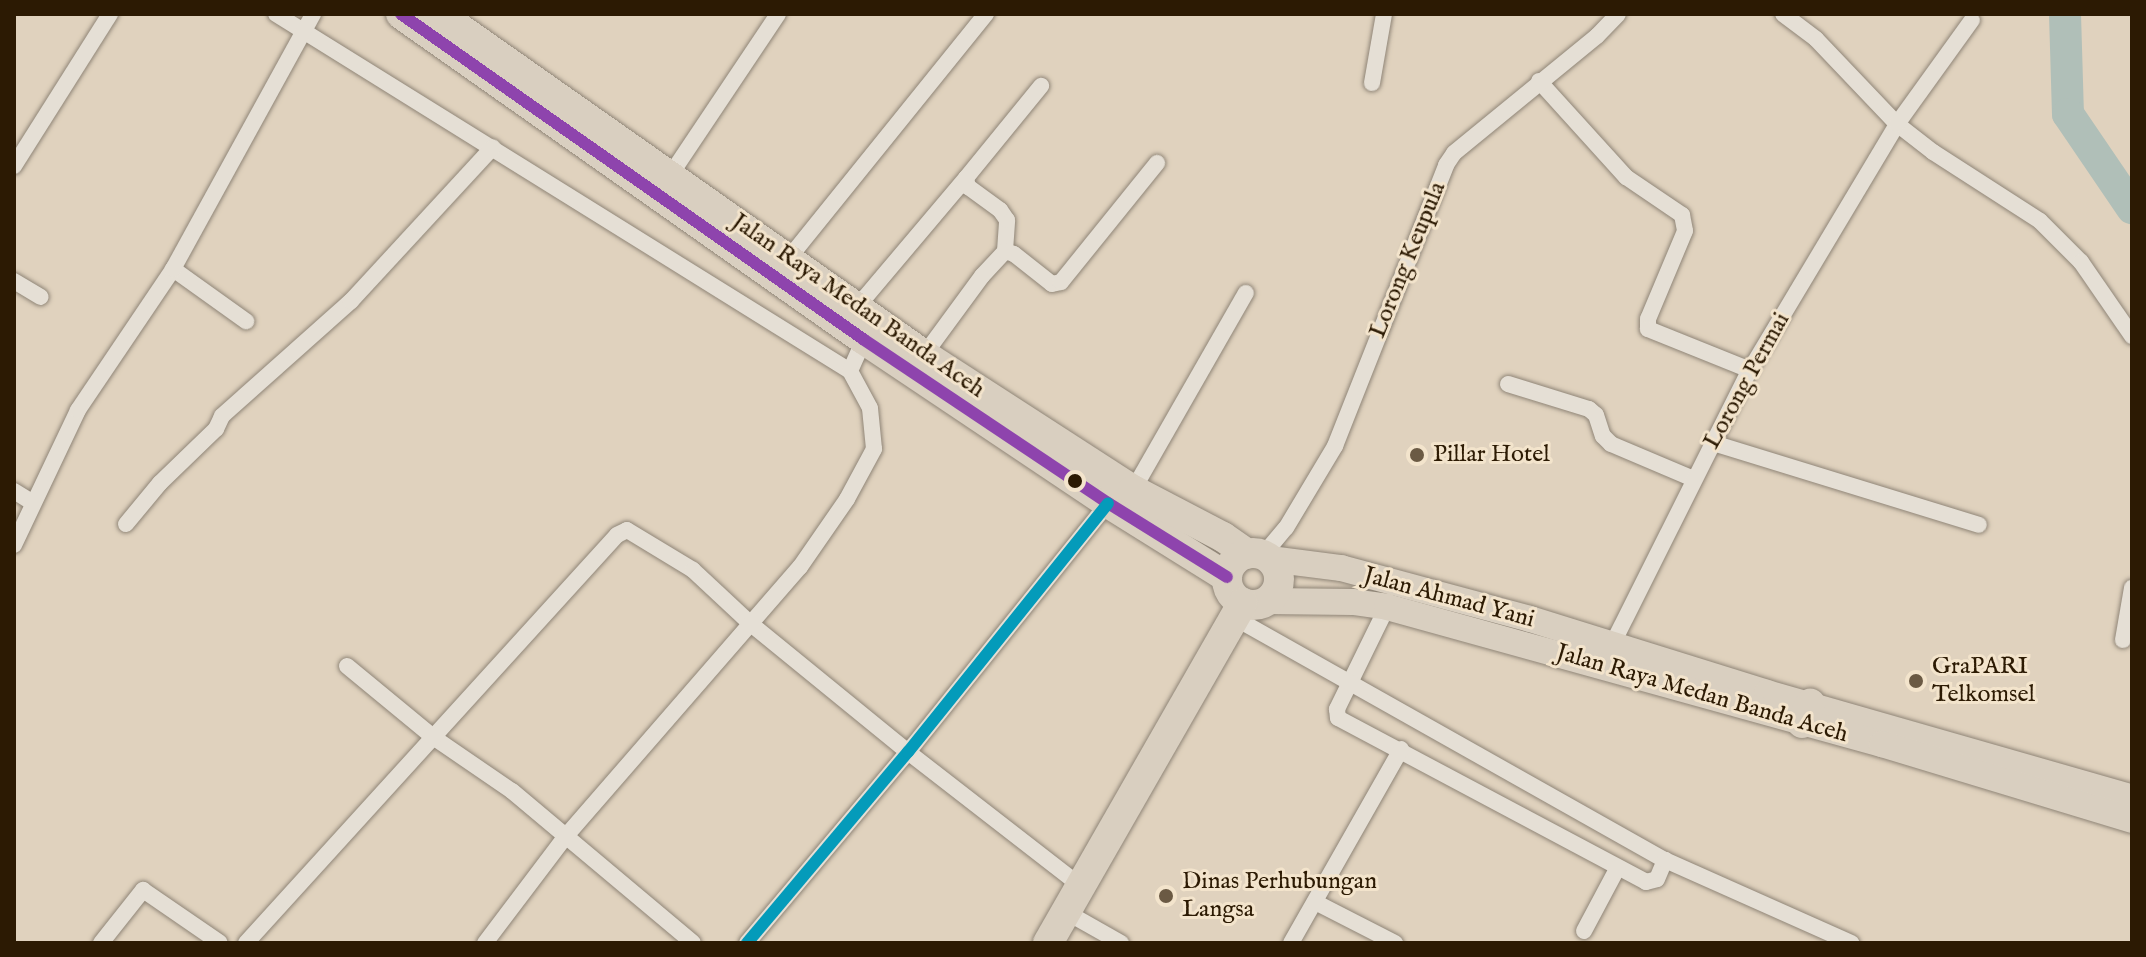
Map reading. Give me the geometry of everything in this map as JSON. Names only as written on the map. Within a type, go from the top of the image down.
[{"type":"highway","name":"Jalan Raya Medan Banda Aceh","points":[[401,14],[1120,496],[1223,537],[1260,556]]},
{"type":"highway","name":"Jalan Raya Medan Banda Aceh","points":[[454,18],[669,177],[789,258],[866,323],[924,355],[1227,577]]},
{"type":"highway","points":[[1048,943],[1248,607],[1279,581],[1260,556],[1233,562],[1227,577],[1231,593],[1248,607]]},
{"type":"main road","name":"Jalan Ahmad Yani","points":[[1260,556],[1341,568],[1530,619],[1806,713],[2132,798]]},
{"type":"main road","name":"Jalan Raya Medan Banda Aceh","points":[[1248,607],[1353,602],[1387,607],[1806,713],[2132,820]]},
{"type":"street","points":[[14,166],[110,14]]},
{"type":"street","points":[[276,14],[850,371],[870,408],[874,449],[847,499],[800,567],[566,836],[485,943]]},
{"type":"street","points":[[14,545],[78,410],[173,269],[313,14]]},
{"type":"street","points":[[669,177],[778,14]]},
{"type":"street","points":[[789,258],[986,14]]},
{"type":"street","points":[[1372,83],[1384,14]]},
{"type":"street","name":"Lorong Keupula","points":[[1260,556],[1286,528],[1335,446],[1446,165],[1454,153],[1597,36],[1618,14]]},
{"type":"street","points":[[1783,14],[1816,39],[1897,124],[1933,152],[2040,221],[2081,262],[2132,336]]},
{"type":"street","name":"Lorong Permai","points":[[1612,645],[1750,370],[1897,124],[1972,20]]},
{"type":"street","points":[[1539,81],[1626,177],[1682,215],[1685,231],[1648,319],[1648,329],[1750,370]]},
{"type":"street","points":[[850,371],[866,323],[966,178],[1041,86]]},
{"type":"street","points":[[126,524],[160,483],[216,429],[222,416],[351,301],[493,147]]},
{"type":"street","points":[[1005,251],[1057,284],[1157,163]]},
{"type":"street","points":[[924,355],[982,276],[1005,251],[1007,220],[1000,210],[968,187],[966,178]]},
{"type":"street","points":[[173,269],[246,321]]},
{"type":"street","points":[[14,281],[41,297]]},
{"type":"street","points":[[747,943],[1120,496],[1246,293]]},
{"type":"street","points":[[1508,384],[1589,409],[1596,415],[1603,436],[1611,444],[1694,479]]},
{"type":"street","points":[[1713,443],[1979,525]]},
{"type":"street","points":[[14,491],[33,503]]},
{"type":"street","points":[[246,943],[623,531],[631,530],[693,570],[751,624],[908,752],[1081,886]]},
{"type":"street","points":[[2123,640],[2132,588]]},
{"type":"street","points":[[1248,607],[1349,682],[1665,860],[1851,943]]},
{"type":"street","points":[[1387,607],[1337,709],[1338,718],[1650,883],[1657,879],[1665,860]]},
{"type":"street","points":[[347,666],[433,737],[476,764],[566,836],[693,943]]},
{"type":"street","points":[[1291,943],[1401,749]]},
{"type":"street","points":[[1584,931],[1618,867]]},
{"type":"street","points":[[101,943],[143,890],[220,943]]},
{"type":"street","points":[[1315,902],[1395,943]]},
{"type":"street","points":[[1066,912],[1121,943]]},
{"type":"waterway","points":[[2065,14],[2068,114],[2132,208]]},
{"type":"transit line","points":[[401,14],[863,339],[1108,503],[1227,577]]},
{"type":"transit line","points":[[747,943],[908,752],[1108,503]]},
{"type":"place","name":"Pillar Hotel","points":[[1417,455]]},
{"type":"place","name":"GraPARI Telkomsel","points":[[1916,681]]},
{"type":"place","name":"Dinas Perhubungan Langsa","points":[[1166,896]]}]
